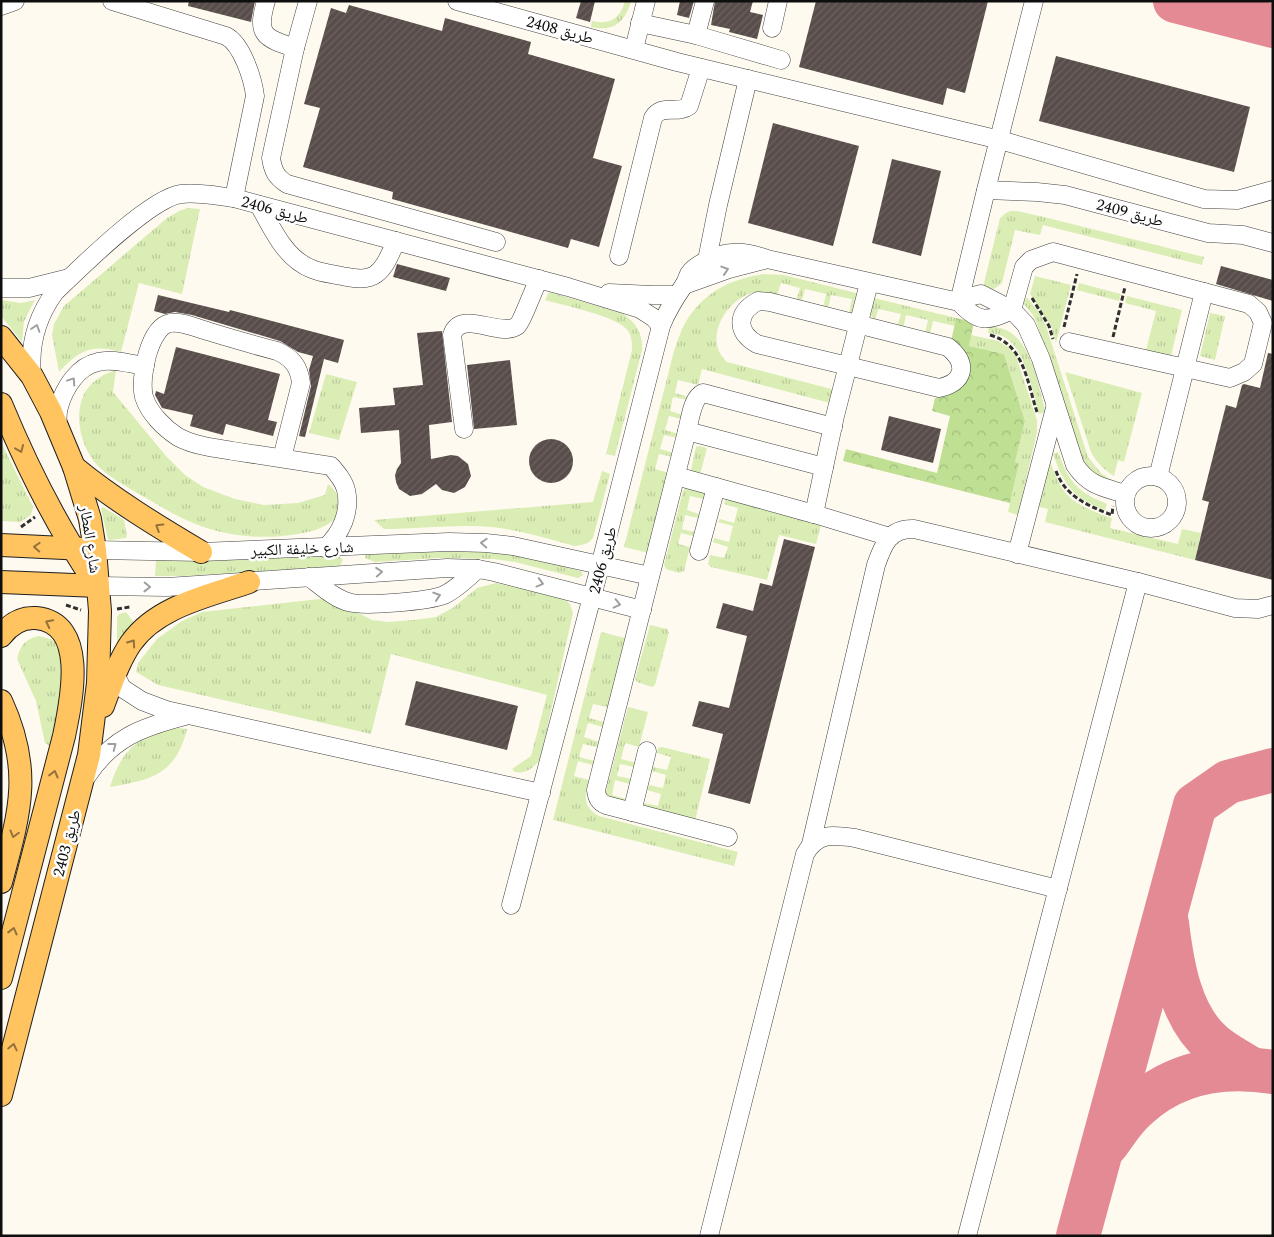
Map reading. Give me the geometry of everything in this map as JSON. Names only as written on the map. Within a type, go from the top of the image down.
[{"type":"main road","name":"شارع المطار","points":[[1,337],[32,376],[57,426],[74,467],[84,497],[84,549]]},
{"type":"main road","name":"شارع المطار","points":[[1,404],[22,455],[47,504],[84,549],[98,586]]},
{"type":"main road","points":[[74,467],[121,502],[201,552]]},
{"type":"main road","name":"شارع خليفة الكبير","points":[[7,537],[84,549]]},
{"type":"main road","name":"شارع خليفة الكبير","points":[[1,582],[98,586]]},
{"type":"main road","points":[[92,736],[115,674],[131,643],[146,626],[153,620],[181,606],[249,582]]},
{"type":"main road","name":"طريق 2403","points":[[1,1095],[82,783],[92,736],[98,683],[100,611],[98,586]]},
{"type":"main road","points":[[1,636],[9,626],[26,617],[46,619],[63,631],[71,649],[72,667],[70,702],[64,736],[1,978]]},
{"type":"main road","points":[[1,700],[14,731],[20,762],[21,794],[16,826],[1,882]]},
{"type":"street","points":[[1,6],[15,1]]},
{"type":"street","name":"طريق 2406","points":[[112,1],[226,36],[238,47],[253,84],[255,96],[234,198],[568,286],[640,309],[654,318],[661,326]]},
{"type":"street","points":[[266,1],[261,18],[261,26],[264,33],[276,42],[295,48]]},
{"type":"street","points":[[308,1],[295,48],[272,158],[272,169],[278,178],[287,184],[496,242]]},
{"type":"street","name":"طريق 2408","points":[[457,1],[702,68],[1000,140],[1204,199],[1237,200],[1258,196],[1273,190]]},
{"type":"street","points":[[634,49],[646,1]]},
{"type":"street","points":[[696,36],[705,1]]},
{"type":"street","points":[[772,28],[778,1]]},
{"type":"street","points":[[959,302],[1034,1]]},
{"type":"street","points":[[640,23],[696,36],[781,60]]},
{"type":"street","points":[[619,256],[655,114],[663,110],[679,111],[688,106],[702,68]]},
{"type":"street","points":[[707,260],[748,79]]},
{"type":"street","name":"طريق 2409","points":[[986,190],[1065,195],[1208,233],[1243,235],[1273,242]]},
{"type":"street","points":[[32,376],[31,360],[35,329],[46,305],[69,278],[132,222],[167,199],[179,194],[201,194],[234,198]]},
{"type":"street","points":[[259,205],[277,237],[287,250],[304,265],[314,270],[354,278],[375,276],[381,269],[396,241]]},
{"type":"street","points":[[680,290],[689,273],[707,260],[722,254],[737,252],[959,302],[981,294],[1012,310],[1026,325],[1041,359],[1071,458],[1079,472],[1097,486],[1126,494]]},
{"type":"street","points":[[1012,310],[1024,267],[1031,260],[1053,252],[1250,304],[1258,312],[1263,323],[1252,364],[1244,372],[1230,378],[1069,342]]},
{"type":"street","points":[[680,290],[729,269],[767,259]]},
{"type":"street","points":[[1,288],[29,288],[69,278]]},
{"type":"street","points":[[464,429],[452,335],[456,327],[464,323],[507,328],[516,326],[520,323],[539,279]]},
{"type":"street","points":[[814,514],[833,426],[869,283]]},
{"type":"street","name":"طريق 2406","points":[[568,286],[607,292],[653,295],[680,290]]},
{"type":"street","name":"طريق 2406","points":[[511,905],[661,326],[680,290]]},
{"type":"street","points":[[1158,477],[1204,292]]},
{"type":"street","points":[[758,301],[770,302],[948,347],[958,355],[961,366],[959,377],[950,386],[938,388],[848,366],[757,344],[747,338],[744,333],[742,316],[748,307],[758,301]]},
{"type":"street","points":[[282,458],[301,383],[300,372],[294,362],[286,356],[185,324],[168,323],[161,327],[155,333],[145,366],[142,385],[144,397],[158,420],[189,442],[202,445],[282,458],[332,466],[342,479],[346,490],[345,516],[338,534],[325,548]]},
{"type":"street","points":[[57,426],[59,407],[70,384],[85,366],[99,361],[113,361],[145,366]]},
{"type":"street","points":[[728,837],[600,802],[596,790],[687,431],[698,396],[703,393],[833,426]]},
{"type":"street","points":[[1017,554],[1055,408]]},
{"type":"street","points":[[687,431],[824,467]]},
{"type":"street","points":[[1150,475],[1158,477],[1166,480],[1172,486],[1177,501],[1176,510],[1166,523],[1159,527],[1143,527],[1136,524],[1126,510],[1126,494],[1129,487],[1142,477],[1150,475]]},
{"type":"street","points":[[676,476],[890,537]]},
{"type":"street","points":[[699,551],[716,487]]},
{"type":"street","points":[[345,516],[361,546],[350,555],[348,561],[352,574]]},
{"type":"street","points":[[709,1236],[805,854],[811,844],[876,565],[882,549],[890,537],[896,531],[914,529],[1138,582],[1235,608],[1258,609],[1273,605]]},
{"type":"street","name":"شارع خليفة الكبير","points":[[84,549],[201,552],[486,543],[513,546],[650,576]]},
{"type":"street","name":"شارع خليفة الكبير","points":[[98,586],[167,587],[447,568],[478,569],[642,610]]},
{"type":"street","points":[[309,578],[340,599],[350,603],[371,603],[434,598],[455,588],[478,569]]},
{"type":"street","points":[[967,1236],[1138,582]]},
{"type":"street","points":[[115,674],[122,688],[142,701],[187,716],[541,794]]},
{"type":"street","points":[[82,783],[97,760],[115,744],[138,731],[162,722],[187,716]]},
{"type":"street","points":[[632,812],[647,751]]},
{"type":"street","points":[[811,844],[819,838],[832,835],[855,838],[1058,889]]},
{"type":"path","points":[[1069,342],[1064,336],[1063,329],[1081,259]]},
{"type":"path","points":[[1110,351],[1129,272]]},
{"type":"path","points":[[7,537],[28,523],[35,517],[39,509],[47,504]]},
{"type":"path","points":[[130,586],[130,607],[146,626]]},
{"type":"path","points":[[66,605],[78,610],[100,611],[130,607]]},
{"type":"green space","points":[[625,1],[631,1],[622,20],[617,24],[606,28],[591,27],[592,21],[609,21],[617,16]]},
{"type":"green space","points":[[188,208],[200,209],[182,294],[139,283],[121,352],[102,349],[87,351],[73,358],[59,372],[52,335],[54,324],[64,306],[167,218]]},
{"type":"green space","points":[[1010,211],[1044,217],[1204,257],[1202,265],[1043,225],[1040,235],[1015,230],[1002,283],[994,289],[983,287],[1000,218]]},
{"type":"green space","points":[[763,274],[784,275],[860,294],[855,315],[849,313],[852,299],[831,295],[828,309],[823,308],[826,294],[805,289],[801,303],[796,301],[800,288],[781,283],[777,296],[758,292],[747,295],[728,309],[717,331],[720,353],[727,362],[839,391],[830,403],[702,369],[698,385],[678,380],[675,393],[688,397],[687,400],[673,397],[670,411],[683,415],[682,419],[669,416],[665,430],[679,434],[678,438],[664,435],[660,449],[674,453],[673,457],[659,454],[655,469],[669,473],[649,553],[624,547],[674,351],[684,325],[699,304],[717,290],[738,280]]},
{"type":"green space","points":[[1035,276],[1071,285],[1056,343],[1051,326],[1030,294]]},
{"type":"green space","points":[[1079,283],[1121,294],[1119,301],[1077,290]]},
{"type":"green space","points":[[549,292],[622,313],[635,325],[640,333],[642,350],[615,456],[606,454],[632,350],[632,342],[628,331],[603,316],[545,300]]},
{"type":"green space","points":[[1127,296],[1182,310],[1171,356],[1146,350],[1156,311],[1125,303]]},
{"type":"green space","points":[[1027,297],[1040,314],[1046,326],[1088,457],[1101,473],[1113,481],[1098,480],[1080,457],[1037,324],[1033,315],[1023,303]]},
{"type":"green space","points":[[874,298],[956,318],[955,326],[933,321],[930,334],[925,333],[928,320],[906,315],[903,329],[897,327],[901,314],[878,309],[875,321],[870,313]]},
{"type":"green space","points":[[1,300],[21,303],[35,300],[24,321],[22,342],[1,316]]},
{"type":"green space","points":[[1210,313],[1225,316],[1215,360],[1200,356]]},
{"type":"green space","points":[[956,318],[974,322],[969,346],[1004,354],[1025,421],[1015,462],[1019,463],[1010,503],[843,461],[846,449],[937,473],[950,416],[932,411],[935,398],[956,391],[967,360],[962,348],[951,342]]},
{"type":"green space","points":[[989,326],[1008,331],[1023,346],[1033,367],[1046,412],[1039,414],[1025,365],[1016,348],[1005,337],[988,333]]},
{"type":"green space","points":[[971,335],[998,341],[1008,347],[1016,356],[1037,420],[1037,432],[1018,515],[1008,512],[1019,463],[1015,462],[1025,421],[1004,354],[969,346]]},
{"type":"green space","points":[[116,370],[113,392],[166,456],[185,475],[203,487],[235,499],[264,505],[298,503],[325,495],[328,484],[335,491],[338,498],[338,516],[333,521],[316,530],[304,533],[264,537],[236,535],[210,529],[184,519],[115,479],[100,468],[92,459],[81,435],[79,422],[83,397],[89,386],[101,377]]},
{"type":"green space","points":[[1065,372],[1142,393],[1124,462],[1118,460],[1114,476],[1101,465],[1091,452]]},
{"type":"green space","points":[[326,374],[357,382],[339,440],[309,433]]},
{"type":"green space","points":[[1,442],[33,507],[31,515],[20,522],[1,521]]},
{"type":"green space","points":[[696,447],[707,448],[700,475],[691,470]]},
{"type":"green space","points":[[1058,452],[1066,471],[1075,485],[1088,495],[1107,504],[1105,510],[1085,501],[1071,489],[1061,474],[1053,454]]},
{"type":"green space","points":[[1050,460],[1065,492],[1088,509],[1112,518],[1110,528],[1178,544],[1182,529],[1201,533],[1195,560],[1045,522],[1048,509],[1039,507]]},
{"type":"green space","points":[[602,471],[610,474],[593,538],[587,543],[580,545],[575,546],[502,528],[480,526],[384,529],[374,520],[593,502]]},
{"type":"green space","points":[[687,486],[705,492],[703,499],[690,496],[687,510],[699,514],[698,518],[685,515],[682,529],[694,532],[693,536],[681,533],[678,544],[690,547],[684,571],[679,573],[666,569],[664,565],[683,491]]},
{"type":"green space","points":[[726,497],[822,521],[816,544],[779,535],[767,580],[711,567],[708,564],[710,555],[724,558],[728,547],[713,542],[714,538],[729,542],[733,526],[718,522],[720,519],[734,523],[738,508],[724,504]]},
{"type":"green space","points":[[103,507],[124,520],[126,538],[108,539],[101,509]]},
{"type":"green space","points":[[468,549],[517,555],[581,571],[583,575],[578,578],[515,562],[494,559],[437,558],[375,562],[365,558],[366,554],[369,553]]},
{"type":"green space","points":[[339,556],[343,560],[340,566],[184,576],[155,576],[156,560]]},
{"type":"green space","points":[[496,583],[565,599],[570,604],[573,613],[540,760],[532,768],[523,772],[515,772],[512,769],[531,756],[547,695],[391,654],[371,734],[158,685],[136,672],[138,663],[157,639],[182,621],[202,612],[329,598],[372,620],[387,622],[414,620],[436,617],[454,607],[477,588]]},
{"type":"green space","points":[[126,612],[136,625],[117,649],[117,617],[119,614]]},
{"type":"green space","points":[[650,625],[667,629],[669,632],[655,685],[652,687],[637,682],[635,679]]},
{"type":"green space","points":[[601,632],[625,638],[608,707],[593,704],[589,718],[604,722],[603,727],[588,723],[584,737],[599,742],[597,747],[583,744],[579,757],[594,761],[593,765],[578,761],[574,776],[589,780],[586,791],[587,805],[599,816],[738,852],[734,866],[553,820]]},
{"type":"green space","points":[[39,636],[51,639],[57,644],[62,656],[61,694],[52,745],[50,746],[45,743],[36,701],[17,659],[24,644],[30,639]]},
{"type":"green space","points":[[628,707],[648,712],[639,747],[625,743],[621,759],[636,763],[634,767],[620,764],[617,776],[631,779],[630,784],[615,780],[612,795],[626,799],[625,804],[604,799]]},
{"type":"green space","points":[[178,728],[187,729],[176,756],[169,765],[150,777],[110,787],[120,763],[134,746],[152,735]]},
{"type":"green space","points":[[662,747],[710,759],[695,821],[643,806],[644,803],[658,806],[661,794],[647,790],[649,785],[663,788],[666,775],[652,771],[653,767],[667,770],[671,757],[657,753],[658,748]]},
{"type":"building","points":[[189,1],[255,1],[251,22],[188,6]]},
{"type":"building","points":[[581,1],[595,1],[590,22],[576,18]]},
{"type":"building","points":[[680,1],[694,1],[689,18],[677,15]]},
{"type":"building","points":[[715,1],[753,1],[750,12],[763,15],[757,39],[729,32],[730,29],[711,25]]},
{"type":"building","points":[[816,1],[988,1],[965,93],[947,88],[943,105],[799,67]]},
{"type":"building","points":[[349,5],[442,31],[445,18],[531,42],[528,54],[615,79],[593,158],[622,166],[599,247],[571,239],[568,248],[392,199],[393,192],[303,167],[320,108],[304,104],[331,8],[346,13]]},
{"type":"building","points":[[1056,56],[1250,107],[1234,172],[1039,121]]},
{"type":"building","points":[[773,123],[859,146],[833,246],[748,223]]},
{"type":"building","points":[[892,159],[941,171],[921,256],[872,243]]},
{"type":"building","points":[[397,264],[450,278],[446,291],[393,277]]},
{"type":"building","points":[[1221,266],[1273,280],[1273,301],[1216,284]]},
{"type":"building","points":[[158,295],[229,312],[230,310],[344,340],[338,363],[324,359],[305,437],[299,436],[311,386],[309,370],[313,356],[298,352],[280,341],[192,315],[175,312],[165,314],[154,311]]},
{"type":"building","points":[[442,331],[452,422],[429,425],[431,459],[451,455],[458,456],[468,464],[471,476],[465,487],[454,493],[442,490],[436,484],[422,494],[410,496],[399,489],[396,482],[395,475],[401,463],[399,430],[361,433],[359,408],[395,405],[393,388],[423,385],[417,333]]},
{"type":"building","points":[[176,347],[280,374],[268,420],[277,422],[273,436],[226,424],[223,435],[190,426],[193,415],[162,408],[155,395],[156,391],[164,394]]},
{"type":"building","points":[[1268,353],[1273,354],[1273,580],[1195,560],[1209,502],[1202,500],[1226,405],[1236,408],[1242,385],[1244,384],[1260,388]]},
{"type":"building","points":[[510,360],[517,425],[474,429],[467,365]]},
{"type":"building","points":[[889,416],[941,429],[933,463],[881,450]]},
{"type":"building","points":[[555,439],[567,445],[572,452],[572,470],[567,477],[560,482],[547,483],[539,480],[532,473],[529,457],[532,449],[539,442]]},
{"type":"building","points":[[784,539],[815,547],[750,804],[708,793],[723,734],[692,726],[699,701],[729,708],[747,636],[716,628],[723,603],[753,611],[760,583],[772,586]]},
{"type":"building","points":[[416,681],[518,706],[507,750],[405,725]]},
{"type":"taxiway","points":[[1175,1],[1273,26]]},
{"type":"taxiway","points":[[1078,1236],[1195,805],[1228,782],[1273,770]]},
{"type":"taxiway","points":[[1167,923],[1175,973],[1193,1020],[1214,1045],[1250,1068]]},
{"type":"taxiway","points":[[1107,1144],[1136,1108],[1166,1086],[1183,1079],[1218,1070],[1236,1069],[1273,1072]]}]
